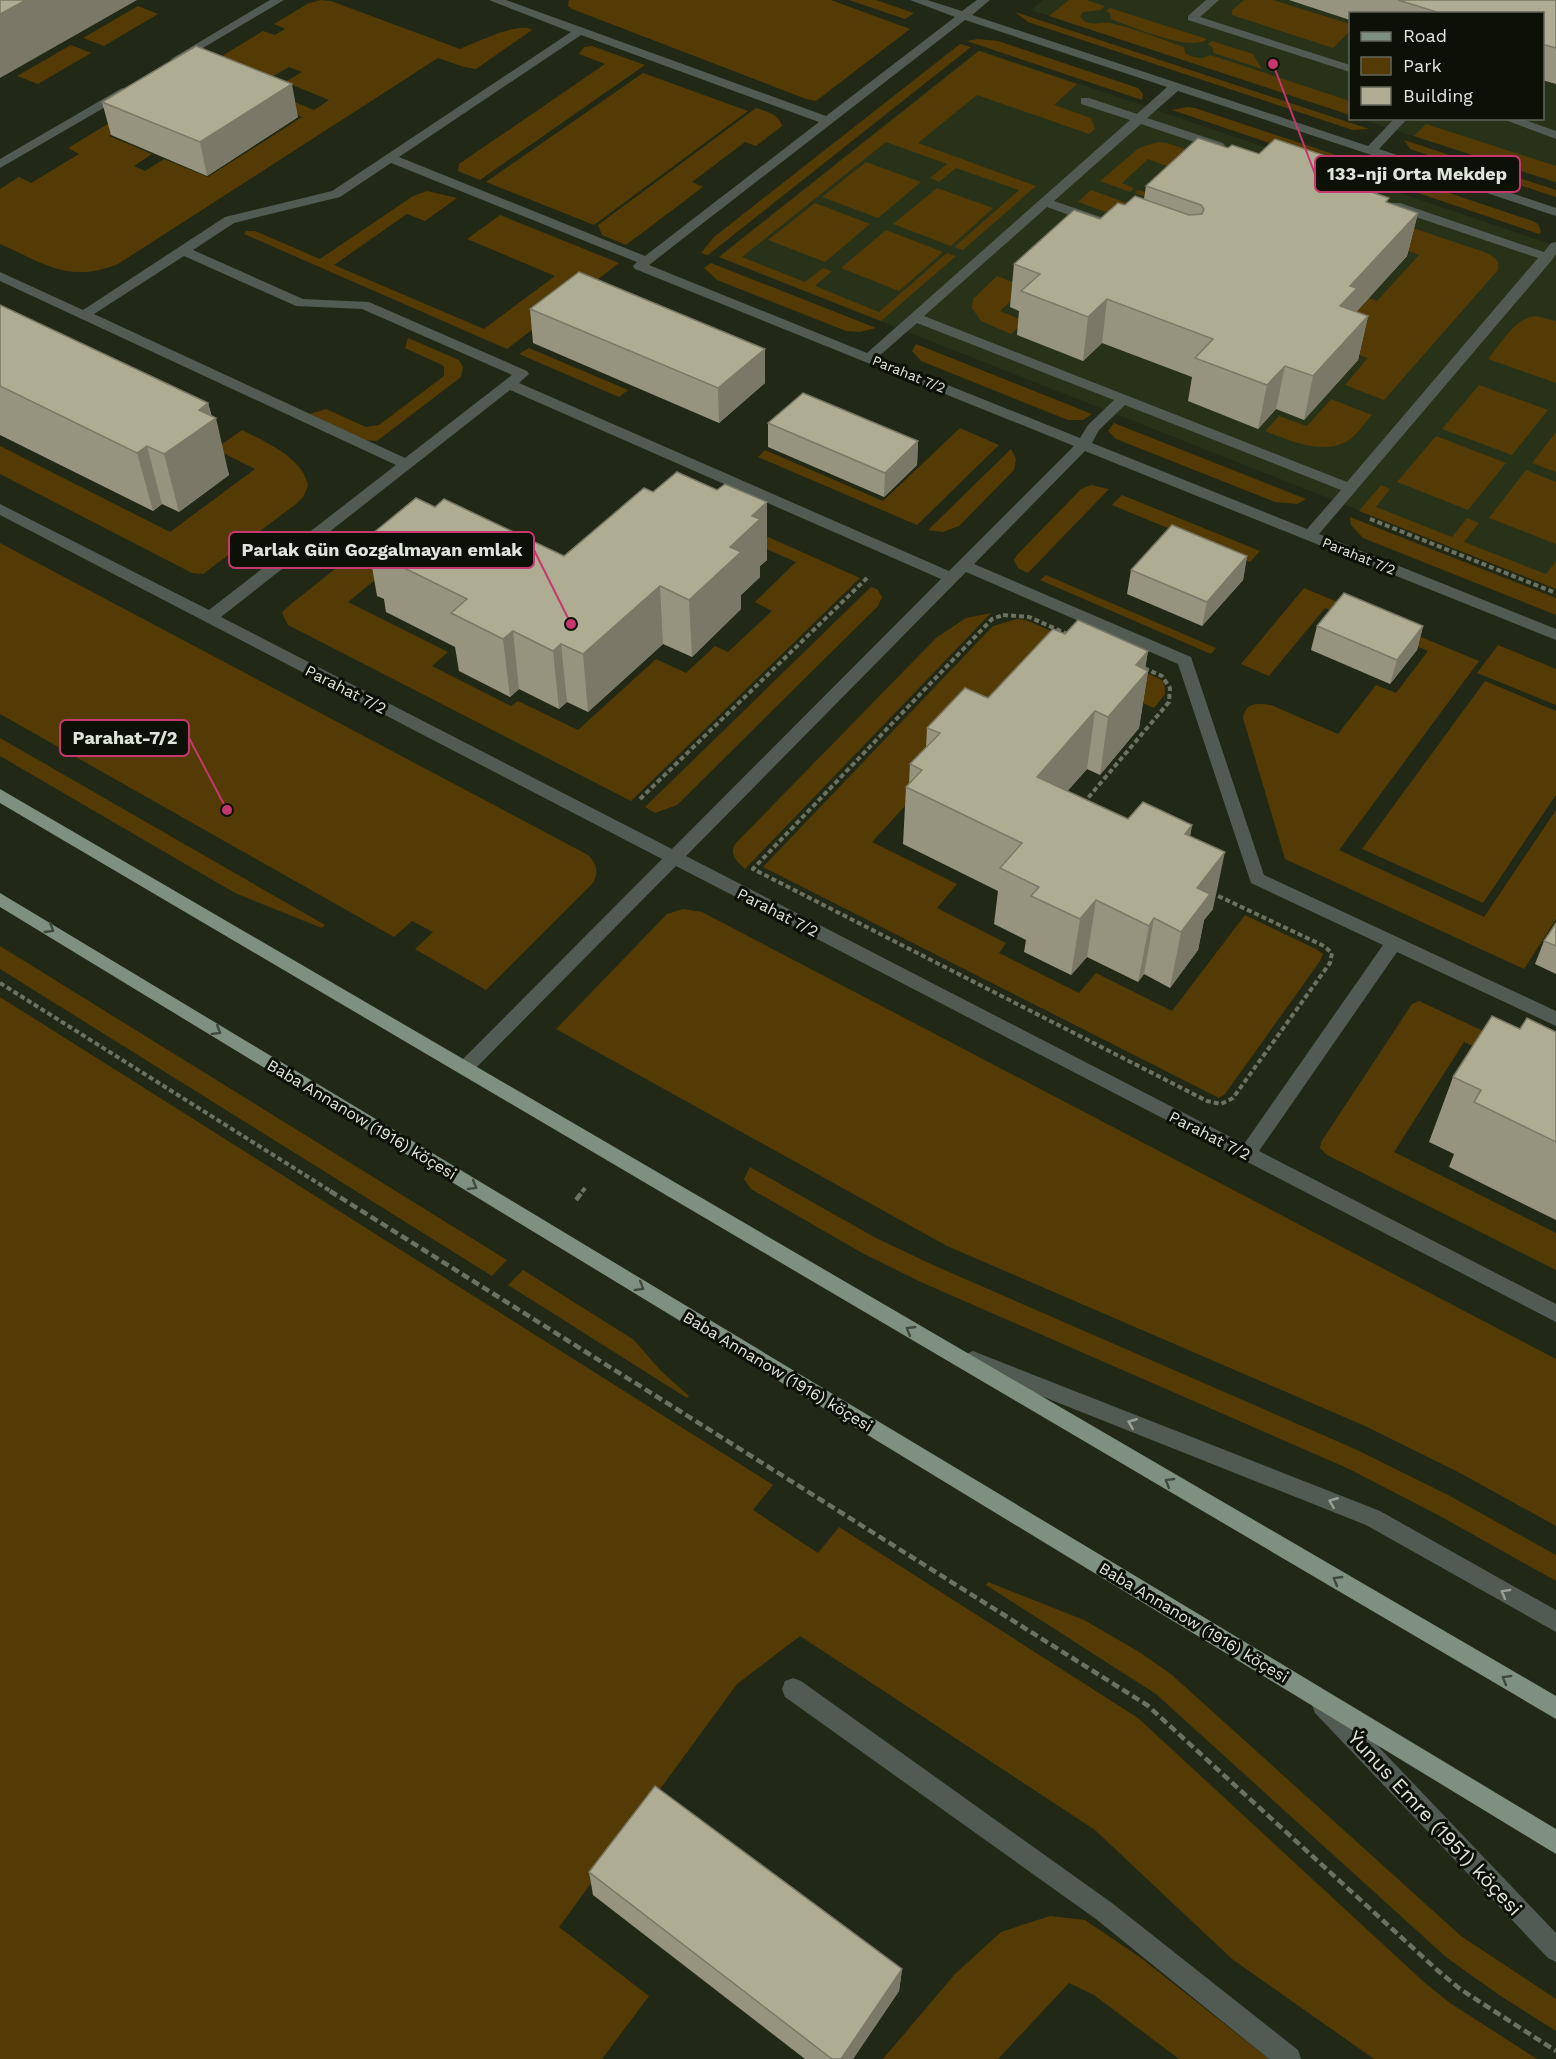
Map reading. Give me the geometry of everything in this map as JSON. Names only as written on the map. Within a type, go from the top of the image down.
[{"type":"main road","points":[[0,795],[1556,1708]]},
{"type":"main road","name":"Baba Annanow (1916) köçesi","points":[[0,899],[1556,1842]]},
{"type":"street","points":[[164,67],[278,0]]},
{"type":"street","points":[[495,0],[828,121]]},
{"type":"street","points":[[916,0],[1556,212]]},
{"type":"street","points":[[390,158],[647,261],[984,0]]},
{"type":"street","points":[[1213,0],[1192,18],[1349,69]]},
{"type":"street","points":[[84,315],[230,220],[336,194],[580,31]]},
{"type":"street","points":[[0,164],[134,85]]},
{"type":"street","points":[[869,358],[1176,86]]},
{"type":"street","points":[[1085,101],[1230,150]]},
{"type":"street","points":[[1370,150],[1400,120]]},
{"type":"street","points":[[1512,120],[1556,135]]},
{"type":"street","points":[[1046,202],[1112,226]]},
{"type":"street","points":[[1309,536],[1552,252],[1389,203]]},
{"type":"street","points":[[183,251],[301,303],[364,305],[522,374],[209,618]]},
{"type":"street","name":"Parahat 7/2","points":[[647,261],[640,267],[1556,635]]},
{"type":"street","points":[[3,280],[84,315],[406,464]]},
{"type":"street","points":[[914,317],[1350,488]]},
{"type":"street","points":[[509,384],[951,578]]},
{"type":"street","points":[[465,1068],[1083,445],[1093,428],[1123,399]]},
{"type":"street","name":"Parahat 7/2","points":[[0,509],[1556,1314]]},
{"type":"street","points":[[964,565],[1185,661],[1257,879],[1556,1019]]},
{"type":"street","points":[[1247,1154],[1394,944]]},
{"type":"street","points":[[940,1347],[1373,1518],[1556,1622]]},
{"type":"street","points":[[793,1689],[1104,1911],[1289,2059]]},
{"type":"street","name":"Ýunus Emre (1951) köçesi","points":[[1313,1695],[1556,1950]]},
{"type":"path","points":[[632,807],[868,577],[858,572]]},
{"type":"path","points":[[1003,615],[1029,617],[1162,676],[1168,681],[1171,695],[1169,702],[1066,824],[1324,946],[1332,953],[1330,963],[1233,1098],[1221,1104],[1207,1101],[753,869],[992,620],[1003,615]]},
{"type":"path","points":[[0,983],[1147,1705],[1436,1969],[1460,1989],[1556,2051]]},
{"type":"path","points":[[576,1200],[586,1187]]},
{"type":"shaded area","points":[[1043,0],[1556,0],[1556,183],[1364,120],[1544,120],[1544,12],[1349,12],[1349,115],[1031,10]]},
{"type":"shaded area","points":[[979,50],[1556,246],[1556,588],[718,257]]},
{"type":"green space","points":[[321,0],[331,1],[460,49],[508,30],[526,28],[532,30],[476,69],[438,58],[118,264],[101,270],[85,272],[57,269],[0,244],[0,189],[19,177],[31,183],[79,154],[68,148],[111,122],[123,127],[109,136],[152,154],[134,166],[145,171],[164,159],[208,177],[302,117],[258,99],[270,92],[314,110],[329,100],[285,82],[302,72],[289,67],[272,77],[217,59],[263,31],[275,35],[285,29],[274,24],[309,3]]},
{"type":"green space","points":[[569,0],[831,0],[910,29],[816,101],[572,9],[568,6]]},
{"type":"green space","points":[[849,0],[876,0],[914,13],[905,19]]},
{"type":"green space","points":[[1069,0],[1086,0],[1105,6],[1101,10],[1083,12],[1080,16],[1087,22],[1110,23],[1184,47],[1185,53],[1191,56],[1201,58],[1210,55],[1349,101],[1349,115],[1049,16]]},
{"type":"green space","points":[[1244,0],[1273,0],[1349,24],[1349,32],[1333,48],[1232,15],[1232,10]]},
{"type":"green space","points":[[138,6],[158,14],[104,46],[83,38]]},
{"type":"green space","points":[[1110,8],[1207,39],[1188,43],[1160,37],[1111,19],[1110,13],[1106,11]]},
{"type":"green space","points":[[1015,12],[1369,129],[1353,130],[1028,22]]},
{"type":"green space","points":[[978,39],[998,41],[1138,88],[1143,94],[1142,100],[967,41]]},
{"type":"green space","points":[[1212,41],[1253,54],[1262,69],[1214,53],[1208,44]]},
{"type":"green space","points":[[960,44],[971,47],[708,255],[701,253],[714,237]]},
{"type":"green space","points":[[71,45],[91,53],[38,84],[17,76]]},
{"type":"green space","points":[[592,46],[645,65],[480,180],[458,171],[459,164],[605,64],[579,54],[584,47]]},
{"type":"green space","points":[[979,51],[1077,84],[1054,105],[1091,118],[1095,129],[1089,134],[977,95],[918,143],[1036,186],[963,250],[954,247],[1019,190],[956,168],[939,182],[930,178],[947,164],[886,142],[742,257],[805,282],[823,268],[832,271],[815,286],[879,312],[947,253],[956,256],[881,321],[719,257]]},
{"type":"green space","points":[[643,73],[748,111],[594,225],[486,182]]},
{"type":"green space","points":[[1187,107],[1533,221],[1538,224],[1541,232],[1539,234],[1172,110]]},
{"type":"green space","points":[[756,108],[776,116],[782,126],[756,146],[745,142],[692,182],[703,187],[626,245],[602,235],[598,225]]},
{"type":"green space","points":[[1426,124],[1556,166],[1556,182],[1414,136]]},
{"type":"green space","points":[[1404,140],[1556,190],[1556,197],[1410,149]]},
{"type":"green space","points":[[1158,142],[1255,173],[1162,203],[1135,193],[1138,190],[1152,194],[1177,170],[1148,159],[1122,183],[1134,188],[1130,192],[1100,181],[1139,148]]},
{"type":"green space","points":[[866,162],[921,182],[878,218],[822,197]]},
{"type":"green space","points":[[937,188],[993,208],[951,246],[893,224]]},
{"type":"green space","points":[[1091,190],[1152,212],[1197,245],[1078,202]]},
{"type":"green space","points":[[427,191],[457,198],[425,221],[407,214],[334,265],[484,329],[555,276],[467,239],[500,215],[619,263],[507,349],[244,234],[246,231],[255,231],[320,259],[413,196]]},
{"type":"green space","points":[[815,203],[870,224],[825,262],[768,240]]},
{"type":"green space","points":[[1413,228],[1487,253],[1496,260],[1498,270],[1384,400],[1345,385],[1368,358],[1340,348],[1297,273],[1377,301],[1419,255],[1396,246]]},
{"type":"green space","points":[[886,230],[943,252],[899,291],[841,268]]},
{"type":"green space","points":[[711,263],[876,328],[860,332],[846,331],[717,280],[704,268]]},
{"type":"green space","points":[[997,276],[1026,287],[1000,311],[1025,321],[1011,334],[981,321],[972,308],[973,299]]},
{"type":"green space","points":[[1536,316],[1556,321],[1556,383],[1488,359],[1515,326],[1521,321]]},
{"type":"green space","points":[[408,338],[459,360],[463,367],[461,377],[377,441],[365,440],[310,414],[326,409],[366,427],[379,425],[444,376],[442,365],[405,348]]},
{"type":"green space","points":[[916,344],[1092,414],[1083,420],[1068,420],[921,361],[912,351]]},
{"type":"green space","points":[[529,348],[628,390],[619,397],[519,354]]},
{"type":"green space","points":[[1479,385],[1548,410],[1512,455],[1442,429]]},
{"type":"green space","points":[[1331,399],[1372,415],[1346,442],[1336,446],[1315,447],[1265,431],[1279,416],[1307,426]]},
{"type":"green space","points":[[1114,423],[1306,499],[1297,504],[1275,502],[1116,439],[1108,431]]},
{"type":"green space","points":[[960,428],[999,445],[917,525],[758,457],[765,450],[883,501]]},
{"type":"green space","points":[[242,430],[271,445],[291,459],[305,476],[308,486],[303,497],[296,504],[203,574],[192,573],[0,474],[0,446],[170,532],[255,469],[215,449]]},
{"type":"green space","points":[[1556,432],[1556,472],[1532,463]]},
{"type":"green space","points":[[1436,436],[1506,463],[1468,510],[1397,482]]},
{"type":"green space","points":[[1011,449],[1016,459],[1014,470],[959,526],[943,532],[928,530]]},
{"type":"green space","points":[[1526,470],[1556,482],[1556,544],[1489,518]]},
{"type":"green space","points":[[1091,485],[1109,489],[1028,573],[1018,568],[1014,560],[1017,555],[1081,489]]},
{"type":"green space","points":[[1381,485],[1390,489],[1376,507],[1452,537],[1467,518],[1479,523],[1464,542],[1546,574],[1556,561],[1556,589],[1359,511]]},
{"type":"green space","points":[[1122,495],[1260,551],[1250,562],[1112,505]]},
{"type":"green space","points":[[699,506],[860,578],[631,801],[288,625],[282,613],[396,520],[434,532],[348,602],[448,652],[432,666],[511,706],[518,701],[578,730],[656,659],[686,673],[715,646],[728,652],[772,611],[755,602],[796,562],[674,508]]},
{"type":"green space","points":[[1350,517],[1556,598],[1556,615],[1363,538],[1351,525]]},
{"type":"green space","points":[[0,543],[588,855],[596,868],[593,883],[486,990],[415,949],[433,932],[412,921],[394,937],[0,714]]},
{"type":"green space","points":[[1046,575],[1216,648],[1211,654],[1040,580]]},
{"type":"green space","points":[[871,587],[877,589],[882,597],[878,606],[677,805],[655,813],[645,807]]},
{"type":"green space","points":[[1304,588],[1361,612],[1355,620],[1325,608],[1269,676],[1241,664]]},
{"type":"green space","points":[[991,613],[745,869],[739,864],[733,854],[735,844],[936,638],[966,618]]},
{"type":"green space","points":[[1017,619],[1026,620],[1160,679],[1164,682],[1165,694],[1154,708],[1053,663],[907,788],[917,793],[872,842],[957,884],[937,908],[1006,943],[999,953],[1079,993],[1096,973],[1172,1011],[1245,915],[1323,954],[1225,1094],[1219,1098],[763,867],[993,626]]},
{"type":"green space","points":[[1399,628],[1479,661],[1339,850],[1484,917],[1556,810],[1556,919],[1524,969],[1285,859],[1243,718],[1244,713],[1249,706],[1271,705],[1338,734],[1376,685],[1396,693],[1428,651],[1393,636]]},
{"type":"green space","points":[[1498,645],[1556,669],[1556,705],[1477,673]]},
{"type":"green space","points":[[1485,681],[1556,711],[1556,795],[1483,903],[1362,849]]},
{"type":"green space","points":[[0,738],[325,925],[322,928],[235,893],[0,756]]},
{"type":"green space","points":[[683,909],[702,912],[1556,1359],[1556,1526],[1460,1473],[1365,1426],[947,1246],[556,1029],[667,914]]},
{"type":"green space","points":[[0,946],[507,1260],[492,1276],[0,969]]},
{"type":"green space","points":[[0,997],[773,1485],[753,1510],[818,1553],[839,1527],[1138,1718],[1425,1983],[1450,2003],[1537,2059],[1374,2059],[1232,1959],[1095,1830],[800,1636],[737,1684],[559,1927],[649,1996],[602,2059],[0,2059]]},
{"type":"green space","points":[[1419,1001],[1554,1064],[1544,1080],[1464,1042],[1394,1152],[1556,1233],[1556,1270],[1327,1155],[1320,1148],[1321,1142],[1412,1004]]},
{"type":"green space","points":[[750,1167],[876,1238],[933,1265],[1355,1449],[1450,1496],[1556,1555],[1556,1581],[1440,1516],[1347,1468],[923,1283],[864,1254],[751,1189],[744,1179]]},
{"type":"green space","points":[[523,1270],[634,1340],[661,1371],[689,1396],[687,1398],[508,1285]]},
{"type":"green space","points":[[988,1582],[1084,1620],[1141,1653],[1172,1675],[1461,1936],[1556,1999],[1556,2031],[1499,1995],[1446,1957],[1156,1694],[986,1585]]},
{"type":"green space","points":[[1050,1916],[1085,1920],[1141,1958],[1269,2059],[1179,2059],[1094,1995],[1069,1983],[998,2059],[883,2059],[955,1974],[1001,1932]]},
{"type":"building","points":[[0,0],[26,0],[0,14]]},
{"type":"building","points":[[1398,0],[1556,0],[1556,48],[1544,45],[1544,12],[1437,12]]},
{"type":"building","points":[[196,46],[292,84],[200,142],[102,102]]},
{"type":"building","points":[[1198,138],[1228,148],[1232,145],[1259,154],[1275,139],[1377,173],[1362,189],[1389,198],[1386,202],[1418,213],[1350,286],[1357,288],[1340,306],[1368,316],[1313,376],[1285,366],[1267,385],[1195,358],[1213,339],[1107,299],[1088,317],[1021,291],[1040,274],[1014,264],[1074,210],[1100,219],[1118,203],[1125,205],[1135,196],[1189,215],[1202,214],[1204,209],[1201,205],[1146,186]]},
{"type":"building","points":[[579,272],[765,349],[718,388],[530,309]]},
{"type":"building","points":[[0,305],[208,403],[199,410],[216,418],[164,454],[147,446],[137,453],[0,386]]},
{"type":"building","points":[[803,393],[918,441],[885,473],[768,423]]},
{"type":"building","points":[[677,472],[717,490],[725,484],[767,502],[752,516],[760,519],[730,547],[741,552],[689,600],[660,586],[583,654],[561,644],[553,651],[513,631],[503,639],[451,613],[467,599],[376,554],[385,547],[367,538],[416,498],[435,507],[444,499],[564,556],[644,488],[653,492]]},
{"type":"building","points":[[1172,525],[1247,556],[1207,602],[1131,570]]},
{"type":"building","points":[[1344,593],[1423,626],[1397,660],[1317,626]]},
{"type":"building","points":[[1078,620],[1148,651],[1136,665],[1148,671],[1108,717],[1095,711],[1037,777],[1128,819],[1143,802],[1192,825],[1185,834],[1225,852],[1197,888],[1210,894],[1181,932],[1154,918],[1149,926],[1096,900],[1080,919],[1031,896],[1039,887],[1000,868],[1022,843],[906,787],[922,770],[910,764],[940,733],[927,728],[965,688],[988,698],[1053,629],[1065,634]]},
{"type":"building","points":[[1556,923],[1556,946],[1544,941]]},
{"type":"building","points":[[1492,1016],[1520,1029],[1527,1018],[1556,1032],[1556,1142],[1474,1102],[1481,1090],[1453,1077]]},
{"type":"building","points":[[655,1786],[902,1969],[841,2059],[832,2059],[589,1872]]},
{"type":"place","name":"133-nji Orta Mekdep","points":[[1273,64]]},
{"type":"place","name":"Parlak Gün Gozgalmayan emlak","points":[[571,624]]},
{"type":"place","name":"Parahat-7/2","points":[[227,810]]}]
